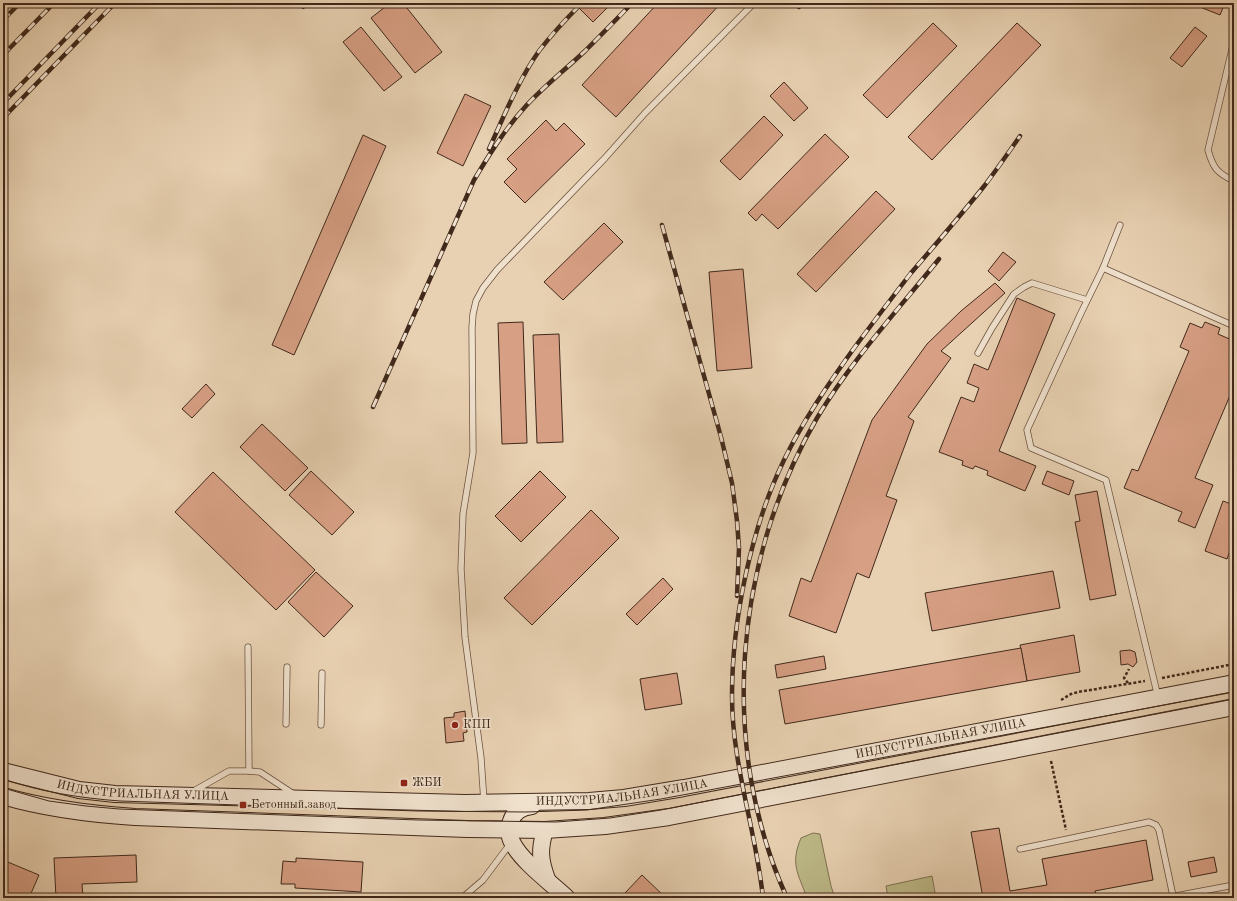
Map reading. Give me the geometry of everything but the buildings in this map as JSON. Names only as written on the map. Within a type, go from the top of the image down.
[{"type":"main road","name":"ИНДУСТРИАЛЬНАЯ УЛИЦА","points":[[3,771],[79,790],[115,794],[484,803],[556,802],[624,798],[1234,683]]},
{"type":"main road","name":"ИНДУСТРИАЛЬНАЯ УЛИЦА","points":[[3,796],[43,807],[85,814],[135,818],[510,836],[545,830],[605,826],[669,817],[1234,707]]},
{"type":"main road","points":[[556,802],[528,806],[520,809],[512,818],[510,836],[524,859],[567,898]]},
{"type":"main road","points":[[545,830],[540,854],[542,866],[547,879]]},
{"type":"lane","points":[[484,803],[481,758],[465,638],[461,569],[463,514],[473,453],[472,328],[476,301],[482,288],[520,246],[605,158],[654,104],[754,3]]},
{"type":"lane","points":[[1234,41],[1208,150],[1212,161],[1221,175],[1234,182]]},
{"type":"lane","points":[[1120,225],[1103,268],[1027,430],[1031,448],[1106,480],[1158,697]]},
{"type":"lane","points":[[1103,268],[1234,326]]},
{"type":"lane","points":[[978,353],[1014,294],[1032,283],[1087,300]]},
{"type":"lane","points":[[248,647],[249,771]]},
{"type":"lane","points":[[286,724],[287,667]]},
{"type":"lane","points":[[321,725],[322,673]]},
{"type":"lane","points":[[185,795],[229,771],[249,771],[260,772],[300,798]]},
{"type":"lane","points":[[1020,848],[1149,822],[1156,825],[1159,830],[1173,896]]},
{"type":"lane","points":[[462,898],[483,880],[510,836]]},
{"type":"lane","points":[[1165,898],[1234,885]]},
{"type":"lane","points":[[226,898],[253,898]]},
{"type":"path","points":[[1128,669],[1124,678],[1128,683]]},
{"type":"path","points":[[1051,761],[1067,838]]},
{"type":"shaded area","points":[[813,833],[820,834],[835,898],[807,898],[798,875],[796,868],[796,855],[801,838]]},
{"type":"shaded area","points":[[932,876],[936,898],[888,898],[886,886]]},
{"type":"tram line","points":[[3,779],[32,788],[61,794],[120,801],[418,811],[526,812],[587,810],[661,799],[1234,692]]},
{"type":"tram line","points":[[3,788],[49,801],[119,809],[418,820],[556,822],[610,818],[661,810],[1234,699]]},
{"type":"railway","points":[[3,20],[20,3]]},
{"type":"railway","points":[[3,55],[54,3]]},
{"type":"railway","points":[[3,103],[100,3]]},
{"type":"railway","points":[[3,118],[115,3]]},
{"type":"railway","points":[[489,149],[531,62],[549,38],[582,3]]},
{"type":"railway","points":[[373,407],[474,180],[491,152],[518,115],[532,100],[585,51],[632,3]]},
{"type":"railway","points":[[799,7],[803,3]]},
{"type":"railway","points":[[763,898],[760,873],[736,747],[732,696],[735,637],[740,606],[753,545],[762,515],[772,487],[791,446],[807,418],[834,377],[859,341],[911,273],[985,185],[1020,136]]},
{"type":"railway","points":[[662,225],[721,437],[732,483],[739,548],[737,596]]},
{"type":"railway","points":[[787,898],[765,840],[751,779],[744,717],[745,655],[753,593],[768,532],[789,473],[817,418],[844,376],[859,356],[939,259]]},
{"type":"place","name":"КПП","points":[[455,725]]},
{"type":"place","name":"ЖБИ","points":[[404,783]]},
{"type":"place","name":"Бетонный завод","points":[[243,805]]}]
